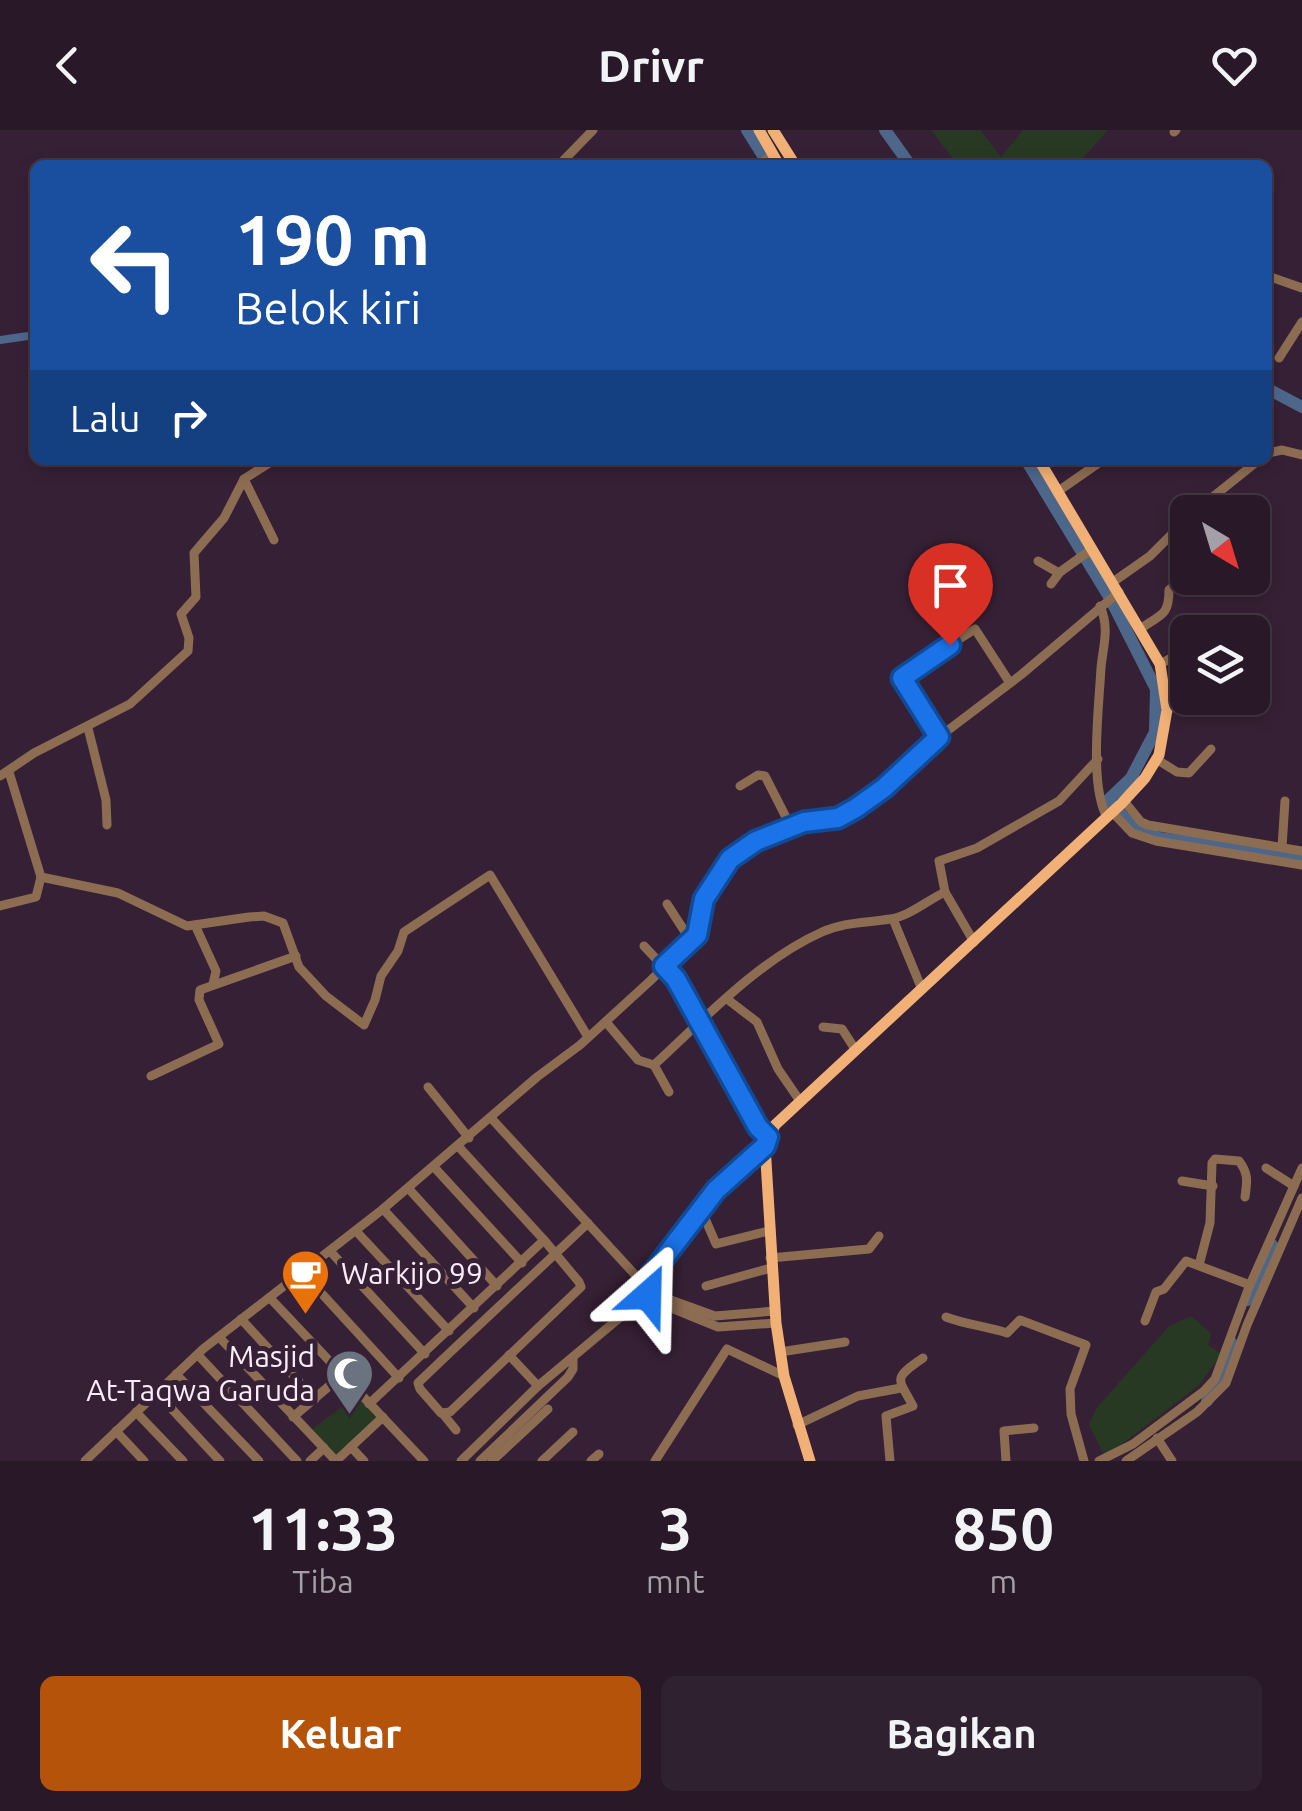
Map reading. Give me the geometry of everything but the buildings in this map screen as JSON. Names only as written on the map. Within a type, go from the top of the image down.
[{"type":"main road","points":[[758,130],[774,159]]},
{"type":"main road","points":[[773,130],[792,160]]},
{"type":"main road","points":[[810,1461],[784,1376],[775,1317],[767,1141],[775,1125],[800,1101],[1116,809],[1156,760],[1167,710],[1160,664],[1116,589],[1087,552],[1042,465]]},
{"type":"street","points":[[565,160],[593,130]]},
{"type":"street","points":[[1272,277],[1302,288]]},
{"type":"street","points":[[1279,358],[1302,322]]},
{"type":"street","points":[[1272,452],[1302,454]]},
{"type":"street","points":[[0,906],[36,897],[41,877],[4,774],[34,753],[130,704],[188,651],[190,643],[181,614],[196,597],[192,559],[230,509],[244,479],[266,465]]},
{"type":"street","points":[[1056,492],[1096,465]]},
{"type":"street","points":[[1215,495],[1253,465]]},
{"type":"street","points":[[244,479],[274,540]]},
{"type":"street","points":[[86,1461],[218,1336],[383,1210],[606,1022],[697,935],[704,899],[730,859],[756,841],[791,827],[838,818],[884,788],[939,737],[1103,604],[1170,536]]},
{"type":"street","points":[[1051,584],[1087,552]]},
{"type":"street","points":[[1038,561],[1060,574]]},
{"type":"street","points":[[1140,629],[1167,610],[1170,595]]},
{"type":"street","points":[[1103,604],[1106,622],[1098,798],[1148,825],[1302,851]]},
{"type":"street","points":[[939,737],[903,676],[975,628],[1010,683]]},
{"type":"street","points":[[1160,664],[1170,659]]},
{"type":"street","points":[[88,728],[106,800],[107,825]]},
{"type":"street","points":[[1156,760],[1176,772],[1189,773],[1211,750]]},
{"type":"street","points":[[974,942],[945,892],[938,863],[978,848],[1059,801],[1098,760]]},
{"type":"street","points":[[740,786],[754,777],[765,776],[791,827]]},
{"type":"street","points":[[1282,847],[1285,802]]},
{"type":"street","points":[[1116,809],[1132,833],[1156,841],[1302,865]]},
{"type":"street","points":[[41,877],[118,893],[187,926],[249,916],[274,919],[286,926],[300,967],[326,996],[364,1026],[380,976],[398,951],[404,932],[490,876],[588,1037]]},
{"type":"street","points":[[654,1066],[699,1022],[788,950],[824,931],[864,920],[893,919],[945,892]]},
{"type":"street","points":[[667,904],[691,941]]},
{"type":"street","points":[[893,919],[922,986]]},
{"type":"street","points":[[195,926],[216,970],[213,984]]},
{"type":"street","points":[[460,1461],[538,1386],[651,1294],[701,1209],[767,1141],[676,979],[644,946]]},
{"type":"street","points":[[151,1076],[219,1044],[198,993],[213,984],[296,956]]},
{"type":"street","points":[[727,1000],[757,1022],[778,1069],[800,1101]]},
{"type":"street","points":[[606,1022],[638,1060],[654,1066],[670,1092]]},
{"type":"street","points":[[822,1027],[842,1029],[855,1049]]},
{"type":"street","points":[[428,1087],[469,1138]]},
{"type":"street","points":[[491,1118],[651,1294],[715,1316],[775,1317]]},
{"type":"street","points":[[444,1414],[582,1288],[458,1146]]},
{"type":"street","points":[[1199,1265],[1210,1223],[1214,1161],[1239,1161],[1248,1176],[1245,1197]]},
{"type":"street","points":[[434,1167],[522,1263]]},
{"type":"street","points":[[1266,1168],[1294,1186]]},
{"type":"street","points":[[1126,1461],[1215,1379],[1302,1168]]},
{"type":"street","points":[[1182,1181],[1213,1186]]},
{"type":"street","points":[[408,1188],[498,1286]]},
{"type":"street","points":[[1255,1289],[1302,1198]]},
{"type":"street","points":[[701,1209],[716,1244],[769,1231]]},
{"type":"street","points":[[383,1210],[474,1308]]},
{"type":"street","points":[[456,1430],[418,1385],[588,1223]]},
{"type":"street","points":[[356,1230],[449,1331]]},
{"type":"street","points":[[706,1286],[771,1263],[870,1248],[880,1236]]},
{"type":"street","points":[[369,1404],[544,1240]]},
{"type":"street","points":[[330,1251],[428,1351],[443,1360]]},
{"type":"street","points":[[1145,1320],[1156,1292],[1164,1289],[1188,1261],[1255,1289]]},
{"type":"street","points":[[302,1272],[399,1378]]},
{"type":"street","points":[[270,1298],[424,1461]]},
{"type":"street","points":[[946,1317],[971,1327],[980,1325],[1007,1333],[1020,1320],[1086,1346],[1070,1389],[1071,1414],[1084,1461]]},
{"type":"street","points":[[241,1319],[315,1399]]},
{"type":"street","points":[[218,1336],[336,1461],[383,1417]]},
{"type":"street","points":[[780,1352],[845,1342]]},
{"type":"street","points":[[655,1461],[726,1349],[784,1376]]},
{"type":"street","points":[[198,1354],[297,1461]]},
{"type":"street","points":[[509,1356],[538,1386]]},
{"type":"street","points":[[890,1461],[886,1415],[914,1405],[901,1388],[902,1374],[923,1358]]},
{"type":"street","points":[[480,1461],[568,1377],[572,1359]]},
{"type":"street","points":[[176,1374],[259,1461]]},
{"type":"street","points":[[293,1417],[342,1375]]},
{"type":"street","points":[[797,1425],[858,1396],[901,1388]]},
{"type":"street","points":[[157,1392],[220,1461]]},
{"type":"street","points":[[492,1461],[548,1410]]},
{"type":"street","points":[[136,1412],[183,1461]]},
{"type":"street","points":[[1006,1461],[1004,1431],[1034,1428]]},
{"type":"street","points":[[116,1431],[144,1461]]},
{"type":"street","points":[[542,1461],[573,1432]]},
{"type":"street","points":[[1099,1461],[1155,1436]]},
{"type":"street","points":[[1155,1436],[1172,1461]]},
{"type":"street","points":[[350,1447],[364,1461]]},
{"type":"street","points":[[310,1461],[324,1448]]},
{"type":"street","points":[[96,1450],[106,1461]]},
{"type":"green space","points":[[931,130],[980,130],[1001,157],[1023,130],[1108,130],[1081,160],[954,160]]},
{"type":"green space","points":[[1191,1316],[1211,1333],[1208,1345],[1222,1354],[1198,1386],[1105,1457],[1089,1425],[1096,1409],[1169,1326]]},
{"type":"green space","points":[[359,1394],[379,1417],[335,1459],[310,1431]]},
{"type":"waterway","points":[[747,130],[766,160]]},
{"type":"waterway","points":[[885,130],[906,160]]},
{"type":"waterway","points":[[0,340],[30,336]]},
{"type":"waterway","points":[[1272,391],[1302,407]]},
{"type":"waterway","points":[[1029,465],[1111,600],[1156,689],[1155,732],[1131,778],[1108,800],[1129,823],[1159,838],[1302,857]]},
{"type":"waterway","points":[[1248,1300],[1272,1245]]},
{"type":"waterway","points":[[1207,1401],[1226,1367],[1231,1342]]},
{"type":"place","name":"Warkijo 99","points":[[306,1316]]},
{"type":"place","name":"Masjid At-Taqwa Garuda","points":[[350,1416]]},
{"type":"route","points":[[648,1295],[650,1291],[644,1284],[685,1229],[716,1190],[765,1146],[768,1137],[758,1127],[676,979],[664,966],[697,935],[704,899],[730,859],[756,841],[804,822],[838,818],[856,808],[884,788],[939,737],[902,678],[950,645]]}]
